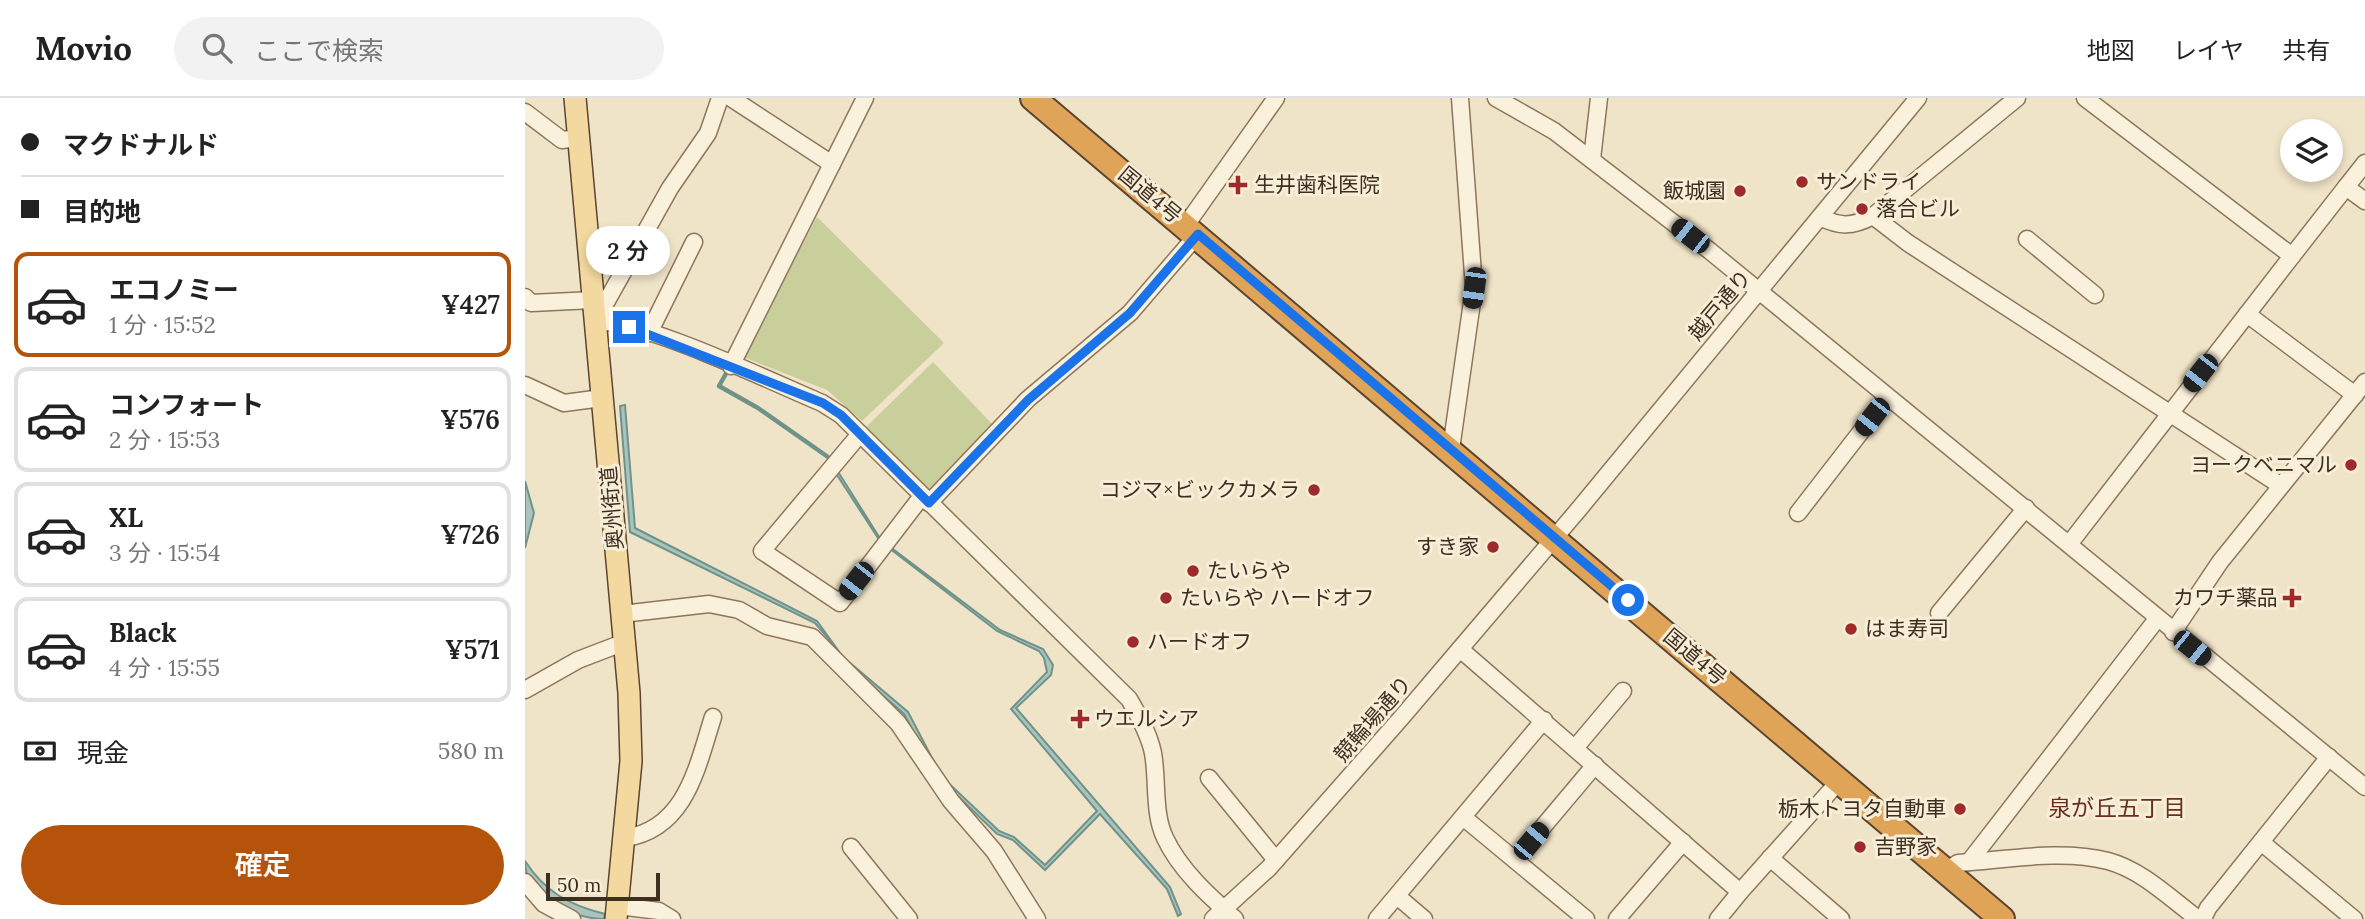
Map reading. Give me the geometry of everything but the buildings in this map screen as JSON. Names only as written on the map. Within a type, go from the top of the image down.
[{"type":"highway","name":"国道4号","points":[[1033,98],[1451,449],[2002,919]]},
{"type":"main road","name":"奥州街道","points":[[575,98],[625,642],[631,761],[617,911]]},
{"type":"street","points":[[595,322],[670,188],[708,133],[720,98]]},
{"type":"street","points":[[731,98],[832,164]]},
{"type":"street","points":[[731,366],[865,98]]},
{"type":"street","points":[[860,434],[762,551],[840,603],[926,500],[1028,400],[1130,313],[1192,230],[1276,98]]},
{"type":"street","points":[[1451,449],[1474,288],[1460,98]]},
{"type":"street","points":[[1496,98],[1554,131],[1759,291],[2365,787]]},
{"type":"street","points":[[1592,159],[1599,98]]},
{"type":"street","name":"越戸通り","points":[[1555,538],[1918,98]]},
{"type":"street","points":[[1820,217],[1840,226],[1851,226],[1873,216],[2017,98]]},
{"type":"street","points":[[2085,98],[2292,256]]},
{"type":"street","points":[[525,112],[562,140],[579,138]]},
{"type":"street","points":[[2070,543],[2365,163]]},
{"type":"street","points":[[2346,187],[2365,201]]},
{"type":"street","points":[[1873,216],[1908,243],[2280,485]]},
{"type":"street","points":[[2027,239],[2095,295]]},
{"type":"street","points":[[649,332],[694,242]]},
{"type":"street","points":[[525,297],[531,303],[593,300]]},
{"type":"street","points":[[2173,632],[2220,562],[2360,389],[2247,313]]},
{"type":"street","points":[[595,322],[609,321],[649,332],[823,403],[841,415],[1129,699],[1144,726],[1153,753],[1155,792],[1164,836],[1182,867],[1225,916]]},
{"type":"street","points":[[525,385],[563,403],[602,398]]},
{"type":"street","points":[[1798,513],[1887,398]]},
{"type":"street","points":[[1939,613],[2026,508]]},
{"type":"street","name":"競輪場通り","points":[[1225,916],[1555,538]]},
{"type":"street","points":[[622,614],[709,604],[740,610],[767,626],[812,638],[898,723],[951,801],[994,851],[1034,914],[1016,919]]},
{"type":"street","points":[[1969,862],[2157,619]]},
{"type":"street","points":[[525,690],[578,660],[625,642]]},
{"type":"street","points":[[1460,649],[1740,892]]},
{"type":"street","points":[[1575,748],[1623,691]]},
{"type":"street","points":[[625,838],[659,826],[686,797],[713,717]]},
{"type":"street","points":[[1377,919],[1544,720]]},
{"type":"street","points":[[1946,871],[1958,863],[2073,855],[2110,862],[2139,875],[2201,919],[2329,757]]},
{"type":"street","points":[[1515,860],[1595,765]]},
{"type":"street","points":[[1209,778],[1276,860]]},
{"type":"street","points":[[1718,919],[1840,779]]},
{"type":"street","points":[[1463,817],[1586,919]]},
{"type":"street","points":[[1617,919],[1683,842]]},
{"type":"street","points":[[2261,842],[2354,919]]},
{"type":"street","points":[[851,847],[909,919]]},
{"type":"street","points":[[1770,858],[1841,919]]},
{"type":"street","points":[[525,882],[544,904],[572,919]]},
{"type":"street","points":[[1397,896],[1425,919]]},
{"type":"street","points":[[617,911],[659,911],[672,919]]},
{"type":"green space","points":[[817,217],[944,343],[862,421],[827,390],[743,357]]},
{"type":"green space","points":[[933,362],[994,426],[931,492],[866,427]]},
{"type":"water","points":[[625,405],[635,528],[817,621],[843,657],[908,712],[942,777],[999,831],[1014,837],[1045,865],[1097,811],[1011,709],[1047,672],[1044,658],[1039,651],[997,631],[880,541],[835,472],[837,470],[881,540],[1000,630],[1043,649],[1053,665],[1051,675],[1016,708],[1170,887],[1181,914],[1178,916],[1167,889],[1100,814],[1045,870],[1013,840],[997,834],[939,778],[904,714],[840,658],[833,644],[815,623],[630,532],[620,406]]},
{"type":"water","points":[[525,481],[534,513],[525,548]]},
{"type":"water","points":[[525,861],[541,881],[559,896],[605,914],[604,919],[579,915],[553,904],[533,885],[527,874]]},
{"type":"waterway","points":[[699,358],[728,370],[719,386],[758,408],[828,457]]},
{"type":"place","name":"サンドライ","points":[[1802,182]]},
{"type":"place","name":"生井歯科医院","points":[[1238,185]]},
{"type":"place","name":"飯城園","points":[[1740,191]]},
{"type":"place","name":"落合ビル","points":[[1862,209]]},
{"type":"place","name":"ヨークベニマル","points":[[2351,465]]},
{"type":"place","name":"コジマ×ビックカメラ","points":[[1314,490]]},
{"type":"place","name":"すき家","points":[[1493,547]]},
{"type":"place","name":"たいらや","points":[[1193,571]]},
{"type":"place","name":"たいらや ハードオフ","points":[[1166,598]]},
{"type":"place","name":"カワチ薬品","points":[[2292,598]]},
{"type":"place","name":"はま寿司","points":[[1851,629]]},
{"type":"place","name":"ハードオフ","points":[[1133,642]]},
{"type":"place","name":"ウエルシア","points":[[1080,719]]},
{"type":"place","name":"栃木トヨタ自動車","points":[[1960,809]]},
{"type":"place","name":"吉野家","points":[[1860,847]]},
{"type":"district","name":"泉が丘五丁目","points":[[2117,808]]},
{"type":"route","points":[[629,327],[649,332],[823,403],[841,415],[929,503],[1028,400],[1130,313],[1198,234],[1628,600]]}]
